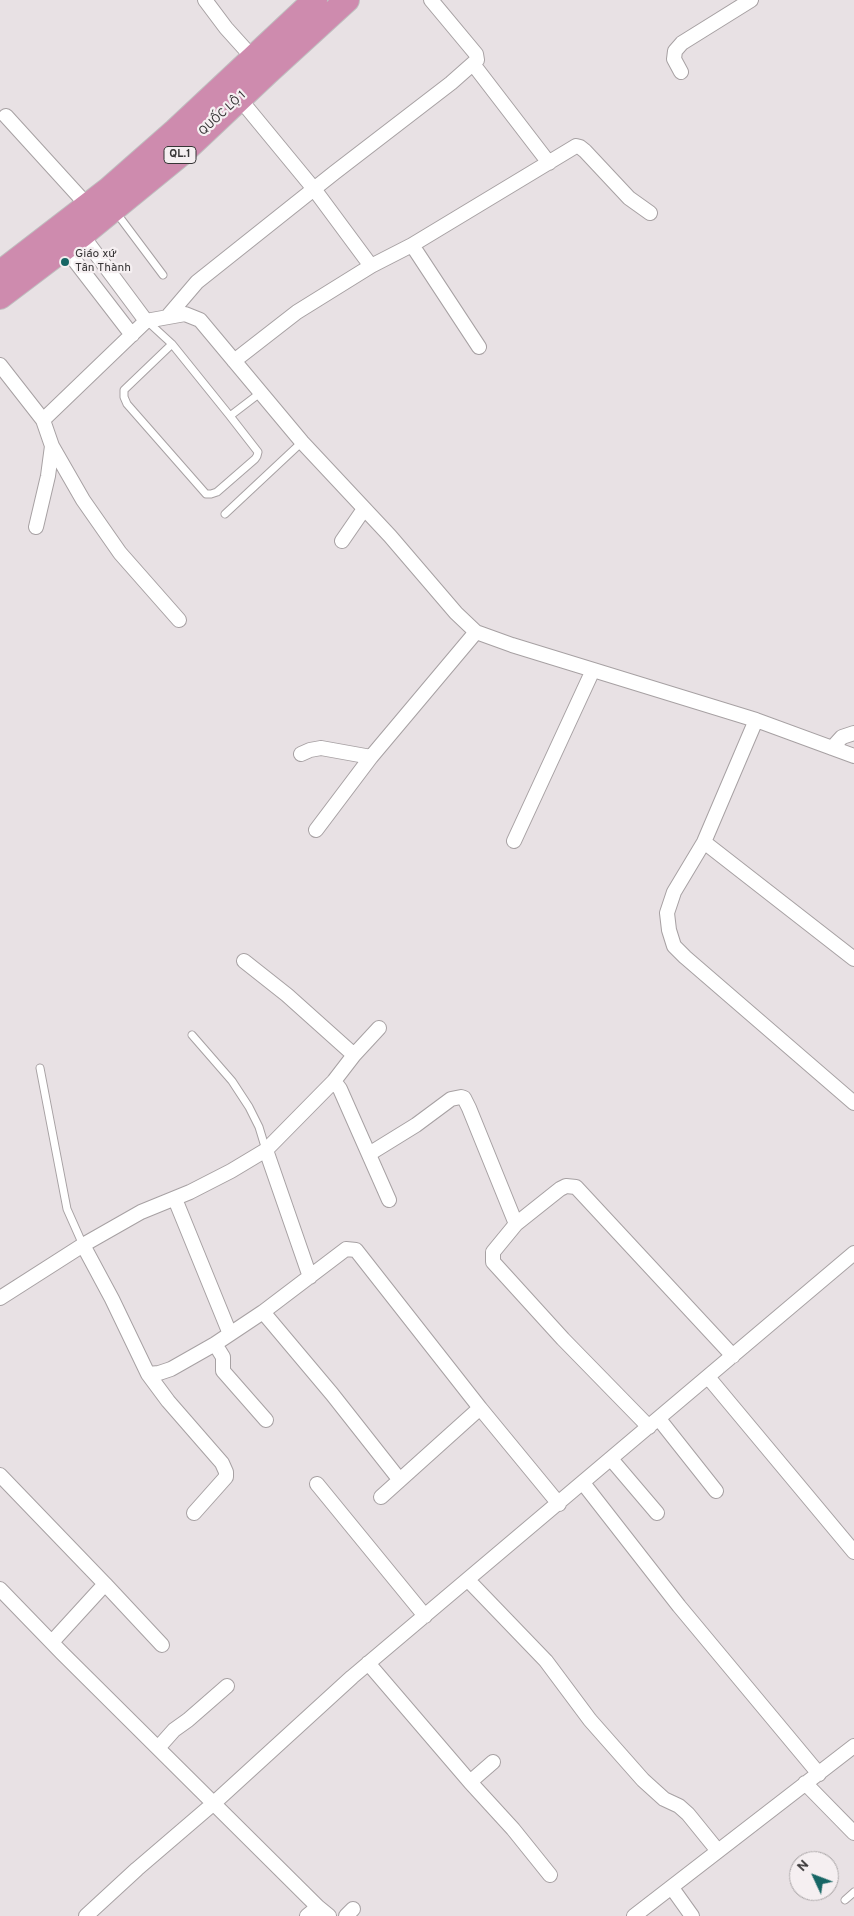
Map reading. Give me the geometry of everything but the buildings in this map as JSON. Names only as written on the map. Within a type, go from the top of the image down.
[{"type":"highway","name":"QUỐC LỘ 1","points":[[0,273],[109,188],[175,131],[315,0]]},
{"type":"highway","name":"QUỐC LỘ 1","points":[[0,297],[114,209],[180,155],[239,98],[347,0]]},
{"type":"street","points":[[205,0],[226,28],[253,58]]},
{"type":"street","points":[[168,316],[197,282],[451,83],[477,60],[476,54],[431,0]]},
{"type":"street","points":[[681,72],[674,59],[675,51],[682,42],[751,0]]},
{"type":"street","points":[[473,64],[549,163]]},
{"type":"street","points":[[239,98],[314,189],[371,266]]},
{"type":"street","points":[[6,116],[87,205]]},
{"type":"street","points":[[234,362],[297,312],[371,266],[412,246],[576,146],[580,147],[629,198],[650,213]]},
{"type":"street","points":[[73,241],[146,321]]},
{"type":"street","points":[[73,241],[132,335]]},
{"type":"street","points":[[412,246],[479,347]]},
{"type":"street","points":[[43,420],[146,321],[184,314],[200,320],[302,442],[390,536],[456,613],[476,632],[494,640],[756,720],[854,756]]},
{"type":"street","points":[[0,365],[43,420],[52,446],[83,500],[120,553],[179,620]]},
{"type":"street","points":[[36,526],[48,476],[52,446]]},
{"type":"street","points":[[342,541],[364,509]]},
{"type":"street","points":[[316,830],[371,757],[476,632]]},
{"type":"street","points":[[514,841],[593,670]]},
{"type":"street","points":[[756,720],[704,842],[674,892],[667,913],[669,930],[674,946],[685,957],[854,1103]]},
{"type":"street","points":[[832,748],[842,737],[854,733]]},
{"type":"street","points":[[301,754],[322,748],[371,757]]},
{"type":"street","points":[[704,842],[854,959]]},
{"type":"street","points":[[244,961],[287,995],[354,1055]]},
{"type":"street","points":[[0,1298],[83,1245],[141,1212],[175,1199],[231,1171],[266,1150],[334,1081],[354,1055],[379,1028]]},
{"type":"street","points":[[334,1081],[340,1089],[389,1200]]},
{"type":"street","points":[[369,1154],[416,1125],[451,1099],[462,1097],[469,1108],[516,1224]]},
{"type":"street","points":[[266,1150],[310,1277]]},
{"type":"street","points":[[716,1491],[654,1423],[563,1339],[493,1262],[493,1252],[516,1224],[560,1189],[566,1186],[576,1187],[733,1356]]},
{"type":"street","points":[[175,1199],[230,1334]]},
{"type":"street","points":[[83,1245],[112,1299],[148,1374],[162,1394],[224,1467],[226,1477],[194,1513]]},
{"type":"street","points":[[148,1374],[159,1374],[171,1369],[215,1344],[263,1312],[346,1249],[356,1250],[480,1408],[559,1504]]},
{"type":"street","points":[[86,1916],[137,1869],[214,1804],[368,1664],[853,1256]]},
{"type":"street","points":[[263,1312],[332,1394],[398,1480]]},
{"type":"street","points":[[215,1344],[224,1357],[224,1371],[266,1420]]},
{"type":"street","points":[[708,1378],[854,1552]]},
{"type":"street","points":[[381,1497],[480,1408]]},
{"type":"street","points":[[612,1459],[657,1513]]},
{"type":"street","points":[[0,1475],[162,1644]]},
{"type":"street","points":[[584,1483],[679,1606],[819,1774]]},
{"type":"street","points":[[317,1484],[425,1616]]},
{"type":"street","points":[[468,1580],[546,1661],[590,1720],[643,1780],[664,1799],[679,1806],[688,1814],[718,1851]]},
{"type":"street","points":[[52,1642],[104,1584]]},
{"type":"street","points":[[0,1589],[214,1804],[329,1916]]},
{"type":"street","points":[[368,1664],[513,1829],[550,1875]]},
{"type":"street","points":[[158,1748],[174,1730],[227,1686]]},
{"type":"street","points":[[634,1916],[854,1746]]},
{"type":"street","points":[[470,1782],[492,1762]]},
{"type":"street","points":[[805,1783],[854,1833]]},
{"type":"street","points":[[672,1888],[692,1916]]},
{"type":"street","points":[[307,1916],[318,1907]]},
{"type":"lane","points":[[114,209],[163,275]]},
{"type":"lane","points":[[146,321],[172,344],[258,452],[256,460],[217,492],[211,494],[206,494],[124,397],[124,390],[172,344]]},
{"type":"lane","points":[[230,416],[260,393]]},
{"type":"lane","points":[[225,514],[302,442]]},
{"type":"lane","points":[[192,1036],[232,1082],[249,1107],[259,1127],[266,1150]]},
{"type":"lane","points":[[40,1068],[66,1209],[83,1245]]},
{"type":"lane","points":[[845,1900],[854,1892]]},
{"type":"place","name":"Giáo xứ Tân Thành","points":[[65,262]]}]
